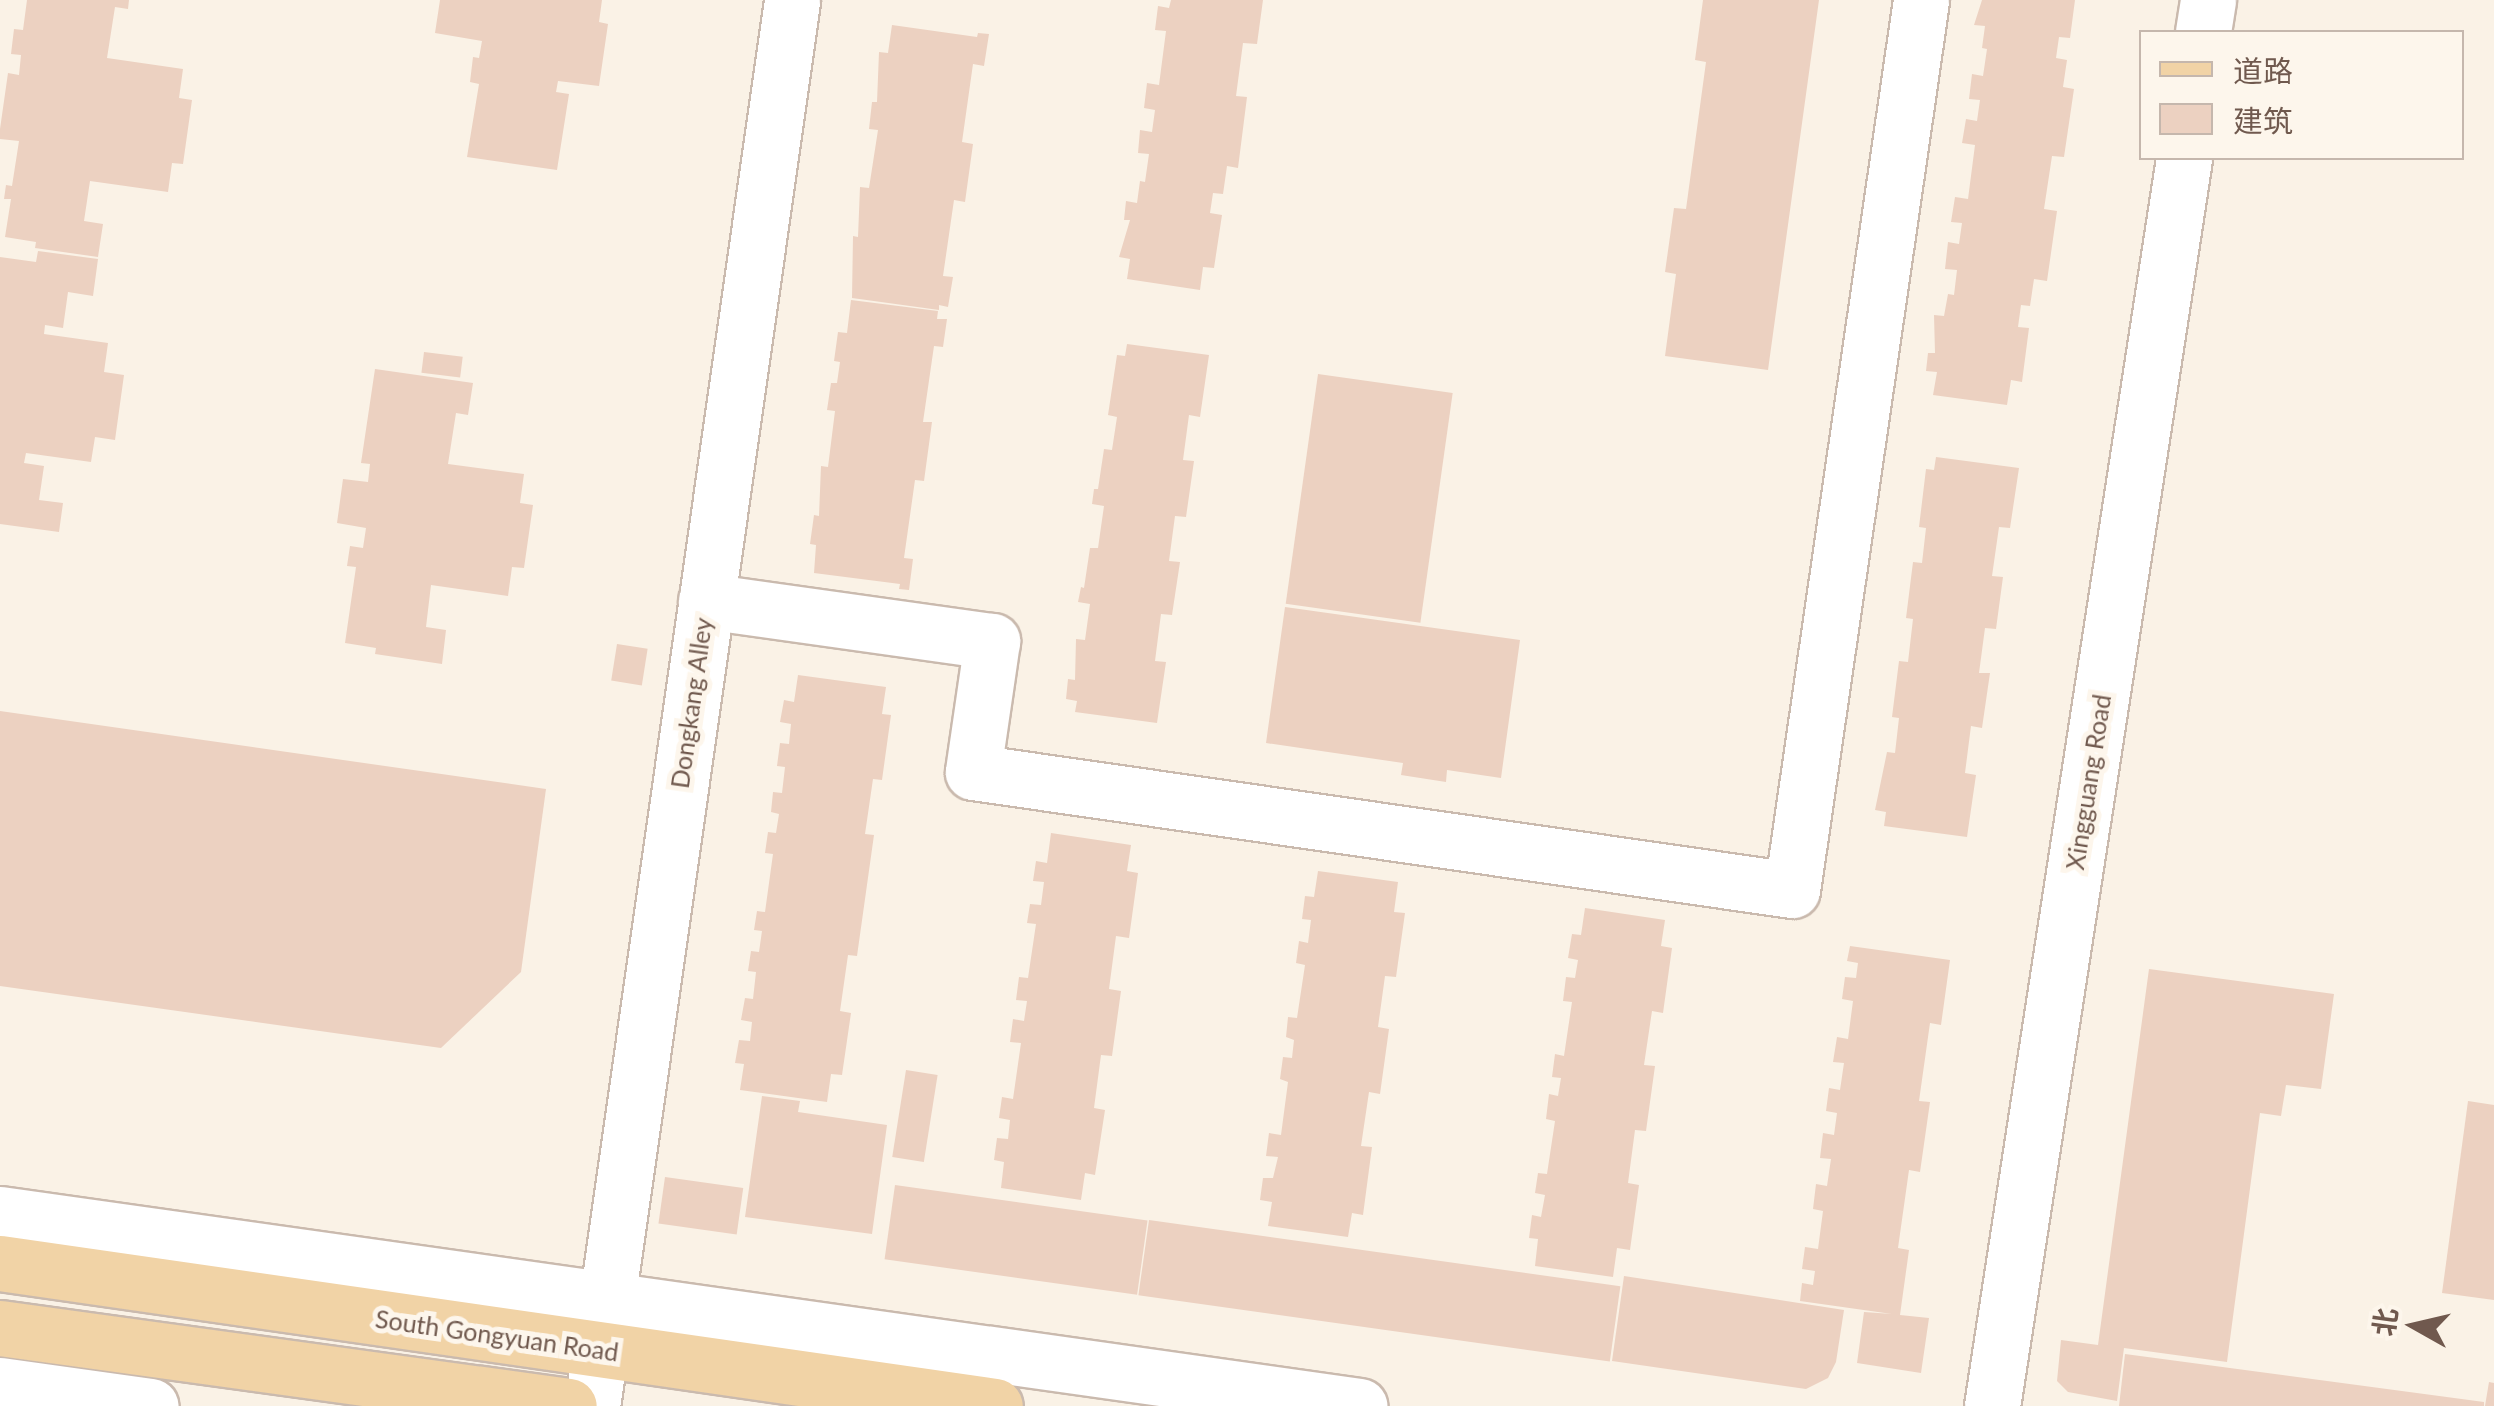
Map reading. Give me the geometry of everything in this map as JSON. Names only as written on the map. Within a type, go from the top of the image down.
[{"type":"main road","name":"South Gongyuan Road","points":[[0,1263],[602,1325],[995,1406]]},
{"type":"main road","points":[[0,1328],[569,1406]]},
{"type":"street","name":"Dongkang Alley","points":[[592,1406],[792,0]]},
{"type":"street","points":[[706,601],[992,641],[973,772],[1792,890],[1921,0]]},
{"type":"street","points":[[2203,30],[2208,0]]},
{"type":"street","name":"Xingguang Road","points":[[1992,1406],[2184,160]]},
{"type":"street","points":[[0,1214],[602,1325],[1360,1406]]},
{"type":"street","points":[[0,1385],[151,1406]]},
{"type":"building","points":[[27,0],[129,0],[128,9],[115,7],[107,58],[183,69],[179,98],[192,100],[183,164],[172,163],[168,192],[90,181],[84,221],[103,224],[98,257],[35,248],[36,242],[5,237],[11,199],[4,199],[6,185],[12,186],[19,141],[0,139],[0,129],[8,73],[19,75],[21,55],[11,54],[14,29],[23,30]]},
{"type":"building","points":[[440,0],[602,0],[599,22],[608,24],[599,86],[558,81],[556,92],[569,94],[557,170],[467,157],[479,84],[470,82],[473,57],[479,58],[482,41],[435,33]]},
{"type":"building","points":[[1171,0],[1263,0],[1257,44],[1243,43],[1236,96],[1247,97],[1238,168],[1227,166],[1223,194],[1213,193],[1210,213],[1222,215],[1214,268],[1203,267],[1200,290],[1127,279],[1130,259],[1119,257],[1130,220],[1124,220],[1126,201],[1137,203],[1140,181],[1145,182],[1149,154],[1138,153],[1140,130],[1152,132],[1155,110],[1144,108],[1147,83],[1159,85],[1166,31],[1155,30],[1158,6],[1169,8]]},
{"type":"building","points":[[1703,0],[1819,0],[1768,370],[1665,356],[1676,274],[1665,272],[1674,208],[1686,209],[1706,62],[1695,60]]},
{"type":"building","points":[[1982,0],[2075,0],[2070,38],[2059,37],[2056,58],[2067,60],[2063,87],[2074,89],[2064,157],[2052,156],[2044,209],[2057,211],[2047,281],[2034,279],[2030,306],[2021,305],[2018,327],[2029,328],[2022,382],[2011,380],[2007,405],[1933,395],[1937,372],[1926,371],[1928,353],[1935,353],[1934,315],[1944,316],[1948,294],[1954,295],[1957,270],[1945,269],[1948,242],[1959,244],[1962,223],[1951,222],[1955,197],[1968,199],[1975,145],[1962,143],[1966,119],[1977,121],[1980,100],[1969,99],[1972,74],[1983,76],[1987,49],[1982,48],[1985,26],[1974,25]]},
{"type":"building","points":[[892,25],[977,37],[978,33],[989,34],[984,66],[973,64],[962,142],[973,144],[965,202],[954,200],[943,276],[953,277],[948,307],[939,305],[939,310],[852,298],[853,236],[858,237],[860,187],[869,188],[878,130],[869,129],[872,102],[877,102],[879,52],[888,53]]},
{"type":"building","points":[[38,251],[98,259],[93,296],[68,292],[63,328],[45,325],[44,334],[108,343],[104,372],[124,375],[115,440],[95,437],[91,462],[26,453],[24,463],[44,466],[39,500],[63,503],[59,532],[0,524],[0,257],[36,262]]},
{"type":"building","points":[[851,300],[938,311],[937,319],[947,319],[943,347],[934,346],[923,422],[932,422],[924,481],[915,480],[904,558],[913,559],[909,590],[899,589],[900,584],[814,573],[816,545],[810,544],[814,515],[819,516],[821,466],[828,467],[835,411],[827,410],[831,383],[837,383],[840,362],[834,361],[838,332],[847,333]]},
{"type":"building","points":[[1127,344],[1209,355],[1200,417],[1189,415],[1183,460],[1194,461],[1186,517],[1175,516],[1169,561],[1180,562],[1172,615],[1161,614],[1155,661],[1166,662],[1157,723],[1075,712],[1077,701],[1066,699],[1068,679],[1075,680],[1076,639],[1085,640],[1090,604],[1078,602],[1090,548],[1098,548],[1104,506],[1092,504],[1094,489],[1098,489],[1104,449],[1112,450],[1117,417],[1108,415],[1117,355],[1125,356]]},
{"type":"building","points":[[424,352],[463,357],[460,378],[421,373]]},
{"type":"building","points":[[375,369],[473,383],[468,415],[456,413],[448,464],[524,474],[520,503],[533,505],[524,568],[512,567],[508,596],[431,585],[426,627],[446,630],[442,664],[375,654],[376,648],[345,643],[356,567],[347,566],[350,546],[363,548],[366,528],[337,523],[343,479],[368,482],[370,464],[361,463]]},
{"type":"building","points":[[1318,374],[1453,393],[1420,623],[1286,604]]},
{"type":"building","points":[[1936,457],[2019,468],[2010,528],[1999,527],[1992,576],[2003,577],[1996,629],[1985,628],[1979,673],[1990,673],[1982,728],[1971,726],[1965,773],[1976,775],[1967,837],[1884,826],[1886,812],[1875,810],[1887,752],[1895,753],[1899,718],[1892,717],[1899,661],[1908,662],[1913,619],[1906,618],[1913,562],[1922,563],[1926,528],[1919,527],[1926,469],[1934,470]]},
{"type":"building","points":[[1285,607],[1520,640],[1501,778],[1447,770],[1446,782],[1401,775],[1403,763],[1266,743]]},
{"type":"building","points":[[617,644],[648,649],[642,685],[611,681]]},
{"type":"building","points":[[798,675],[886,687],[882,714],[891,715],[882,780],[873,779],[865,834],[874,835],[857,956],[848,955],[840,1011],[851,1013],[842,1075],[831,1074],[827,1102],[740,1090],[744,1064],[735,1063],[739,1040],[750,1041],[752,1022],[741,1020],[745,998],[753,999],[756,972],[748,971],[751,951],[759,952],[762,931],[754,930],[757,911],[765,912],[773,854],[765,853],[768,832],[776,833],[779,814],[771,812],[773,792],[782,793],[785,767],[777,766],[780,743],[789,744],[791,724],[780,722],[784,700],[794,702]]},
{"type":"building","points":[[0,711],[546,789],[521,972],[441,1048],[0,986]]},
{"type":"building","points":[[1051,833],[1131,845],[1127,871],[1138,873],[1129,938],[1116,936],[1109,989],[1121,991],[1112,1056],[1101,1055],[1094,1108],[1105,1110],[1095,1175],[1085,1173],[1081,1200],[1001,1188],[1004,1162],[994,1160],[997,1138],[1008,1139],[1010,1120],[999,1118],[1002,1097],[1013,1099],[1021,1043],[1010,1042],[1013,1019],[1024,1021],[1027,1001],[1016,1000],[1019,977],[1028,978],[1036,924],[1027,923],[1030,904],[1041,905],[1044,882],[1033,881],[1036,861],[1047,863]]},
{"type":"building","points":[[1318,871],[1398,882],[1394,912],[1405,913],[1396,977],[1385,976],[1378,1027],[1389,1029],[1380,1094],[1369,1092],[1361,1146],[1372,1147],[1363,1215],[1352,1213],[1348,1237],[1268,1226],[1272,1202],[1260,1200],[1263,1178],[1273,1178],[1278,1157],[1266,1156],[1269,1133],[1281,1135],[1288,1082],[1280,1079],[1283,1057],[1292,1058],[1294,1040],[1286,1037],[1288,1017],[1297,1018],[1305,965],[1296,963],[1299,941],[1308,943],[1311,920],[1302,919],[1305,896],[1314,897]]},
{"type":"building","points":[[1585,908],[1665,920],[1661,946],[1672,948],[1663,1013],[1652,1011],[1644,1065],[1655,1066],[1646,1131],[1635,1130],[1628,1183],[1639,1185],[1630,1250],[1617,1248],[1613,1277],[1535,1266],[1538,1239],[1529,1238],[1532,1215],[1541,1217],[1545,1195],[1535,1193],[1538,1173],[1547,1174],[1555,1121],[1546,1119],[1549,1094],[1558,1096],[1561,1078],[1552,1077],[1555,1054],[1564,1056],[1572,1002],[1563,1001],[1566,977],[1575,978],[1578,960],[1568,958],[1572,934],[1581,935]]},
{"type":"building","points":[[1850,946],[1950,960],[1941,1025],[1930,1023],[1919,1101],[1930,1102],[1920,1172],[1909,1170],[1898,1248],[1909,1250],[1900,1315],[1929,1318],[1921,1373],[1857,1363],[1864,1312],[1892,1314],[1800,1301],[1802,1283],[1813,1285],[1815,1271],[1802,1269],[1805,1247],[1818,1249],[1823,1211],[1813,1209],[1816,1184],[1827,1186],[1831,1159],[1820,1158],[1823,1133],[1834,1135],[1837,1113],[1826,1111],[1829,1088],[1840,1090],[1844,1063],[1833,1062],[1837,1037],[1848,1039],[1853,1001],[1842,999],[1845,977],[1856,978],[1858,963],[1847,961]]},
{"type":"building","points":[[2149,969],[2334,994],[2321,1089],[2286,1085],[2281,1116],[2260,1113],[2227,1362],[2124,1348],[2117,1401],[2068,1392],[2057,1381],[2061,1340],[2098,1345]]},
{"type":"building","points":[[906,1070],[938,1075],[924,1162],[892,1157]]},
{"type":"building","points":[[762,1096],[800,1101],[798,1112],[887,1125],[872,1234],[745,1217]]},
{"type":"building","points":[[2468,1101],[2494,1105],[2494,1300],[2442,1293]]},
{"type":"building","points":[[665,1177],[743,1188],[737,1235],[658,1224]]},
{"type":"building","points":[[895,1185],[1148,1220],[1137,1295],[885,1259]]},
{"type":"building","points":[[1149,1220],[1620,1286],[1610,1362],[1138,1295]]},
{"type":"building","points":[[1624,1276],[1844,1310],[1836,1362],[1828,1378],[1806,1389],[1612,1361]]},
{"type":"building","points":[[2125,1354],[2484,1402],[2484,1406],[2119,1406]]},
{"type":"building","points":[[2489,1382],[2494,1383],[2494,1406],[2485,1406]]}]
